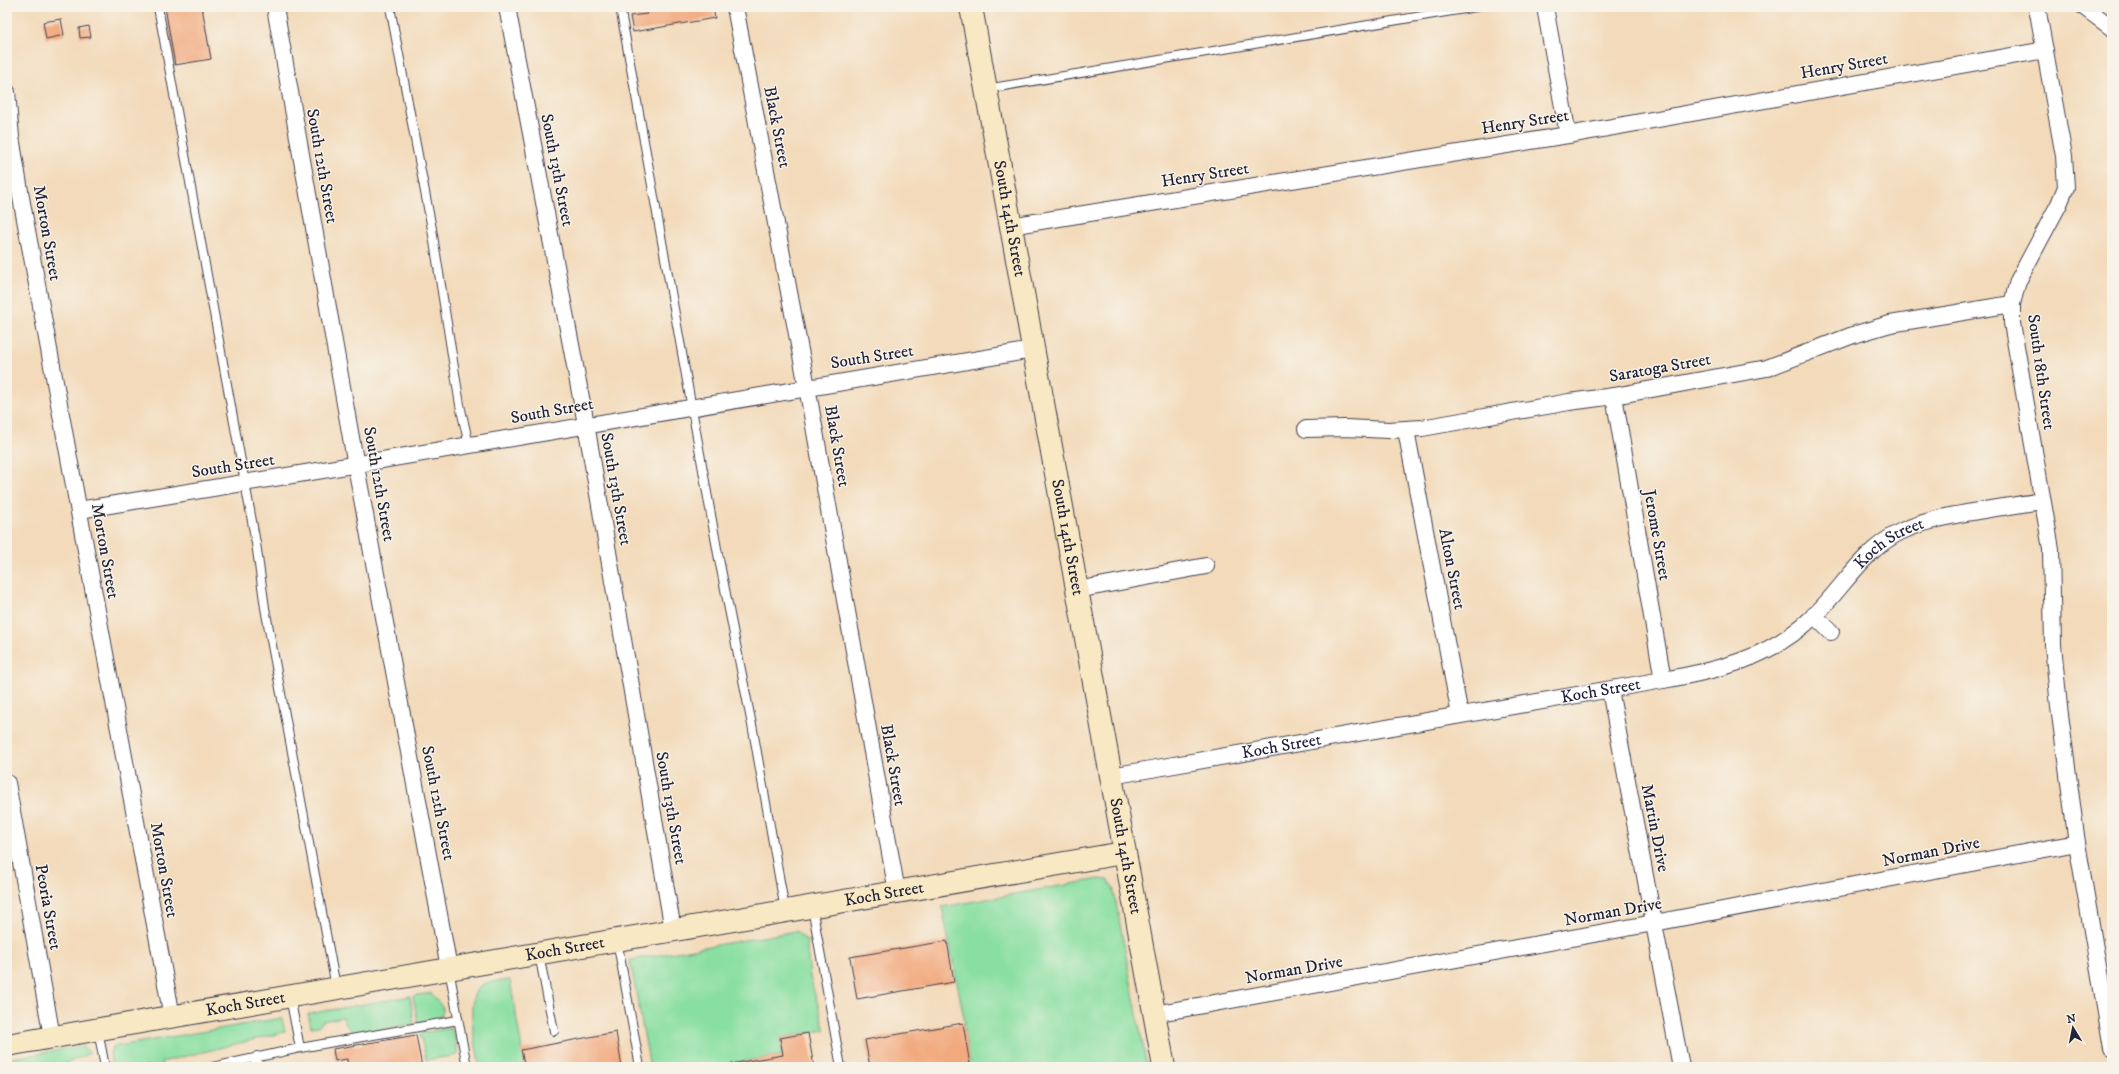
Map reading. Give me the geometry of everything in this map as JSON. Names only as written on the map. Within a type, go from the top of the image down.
[{"type":"street","name":"South 12th Street","points":[[275,7],[356,466],[449,968]]},
{"type":"street","name":"South 13th Street","points":[[507,7],[586,424],[673,930]]},
{"type":"street","name":"Black Street","points":[[735,7],[807,387],[896,892]]},
{"type":"street","name":"South 14th Street","points":[[971,7],[1032,350],[1164,1067]]},
{"type":"street","points":[[1546,7],[1568,135]]},
{"type":"street","name":"South 18th Street","points":[[2037,7],[2064,156],[2066,187],[2059,204],[2018,281],[2012,304],[2015,342],[2052,557],[2053,645],[2059,707],[2077,843],[2112,1048]]},
{"type":"street","points":[[2084,7],[2112,28]]},
{"type":"street","name":"Henry Street","points":[[1010,226],[1568,135],[2045,50]]},
{"type":"street","name":"Morton Street","points":[[7,92],[12,138],[22,203],[172,1016]]},
{"type":"street","name":"Saratoga Street","points":[[1306,429],[1345,428],[1406,430],[1568,402],[1614,396],[1767,368],[1853,335],[1890,324],[2012,304]]},
{"type":"street","name":"South Street","points":[[78,510],[356,466],[586,424],[1032,350]]},
{"type":"street","name":"Jerome Street","points":[[1614,396],[1663,680]]},
{"type":"street","name":"Alton Street","points":[[1406,430],[1460,715]]},
{"type":"street","name":"Koch Street","points":[[1111,776],[1610,690],[1730,665],[1763,653],[1790,636],[1814,615],[1872,551],[1900,532],[1928,522],[2042,501]]},
{"type":"street","points":[[1077,590],[1206,566]]},
{"type":"street","points":[[1814,615],[1831,632]]},
{"type":"street","name":"Martin Drive","points":[[1610,690],[1681,1067]]},
{"type":"street","name":"Peoria Street","points":[[7,783],[52,1037]]},
{"type":"street","name":"Norman Drive","points":[[1154,1014],[1654,923],[2077,843]]},
{"type":"street","name":"Koch Street","points":[[7,1045],[1124,853]]},
{"type":"lane","points":[[158,7],[336,988]]},
{"type":"lane","points":[[390,7],[432,229],[460,405],[469,445]]},
{"type":"lane","points":[[620,7],[692,406],[786,911]]},
{"type":"lane","points":[[986,89],[1476,7]]},
{"type":"lane","points":[[812,907],[841,1067]]},
{"type":"lane","points":[[617,940],[640,1067]]},
{"type":"lane","points":[[539,953],[554,1031]]},
{"type":"lane","points":[[449,968],[467,1067]]},
{"type":"lane","points":[[290,996],[300,1048]]},
{"type":"lane","points":[[213,1067],[257,1056],[458,1020]]},
{"type":"lane","points":[[98,1029],[105,1067]]},
{"type":"lane","points":[[257,1056],[259,1067]]},
{"type":"green space","points":[[1099,879],[1108,880],[1113,887],[1147,1067],[970,1067],[963,1023],[965,1023],[942,907]]},
{"type":"green space","points":[[796,931],[806,940],[810,977],[825,1030],[780,1038],[783,1055],[711,1067],[650,1067],[630,960]]},
{"type":"green space","points":[[510,980],[525,1067],[480,1067],[472,1025],[472,1002],[475,993],[483,984]]},
{"type":"green space","points":[[431,993],[443,1008],[441,1016],[435,1020],[418,1023],[413,996]]},
{"type":"green space","points":[[410,996],[414,1024],[359,1033],[348,1028],[343,1017],[323,1021],[319,1026],[311,1027],[308,1014]]},
{"type":"green space","points":[[282,1018],[285,1032],[162,1062],[163,1067],[112,1067],[110,1054],[112,1047]]},
{"type":"green space","points":[[450,1028],[454,1034],[458,1055],[426,1060],[420,1033]]},
{"type":"green space","points":[[82,1046],[90,1053],[65,1064],[48,1067],[7,1067],[7,1059]]},
{"type":"building","points":[[165,7],[202,7],[211,59],[175,65]]},
{"type":"building","points":[[645,7],[713,7],[715,18],[633,32],[630,16],[647,14]]},
{"type":"building","points":[[61,19],[64,35],[46,39],[43,22]]},
{"type":"building","points":[[89,26],[91,37],[80,38],[79,28]]},
{"type":"building","points":[[947,941],[954,982],[857,999],[850,957]]},
{"type":"building","points":[[963,1023],[970,1065],[960,1067],[870,1067],[865,1040]]},
{"type":"building","points":[[616,1032],[622,1067],[525,1067],[521,1050]]},
{"type":"building","points":[[808,1033],[814,1067],[730,1067],[730,1064],[783,1055],[780,1038]]},
{"type":"building","points":[[416,1035],[422,1067],[348,1067],[347,1059],[335,1061],[333,1049]]}]
